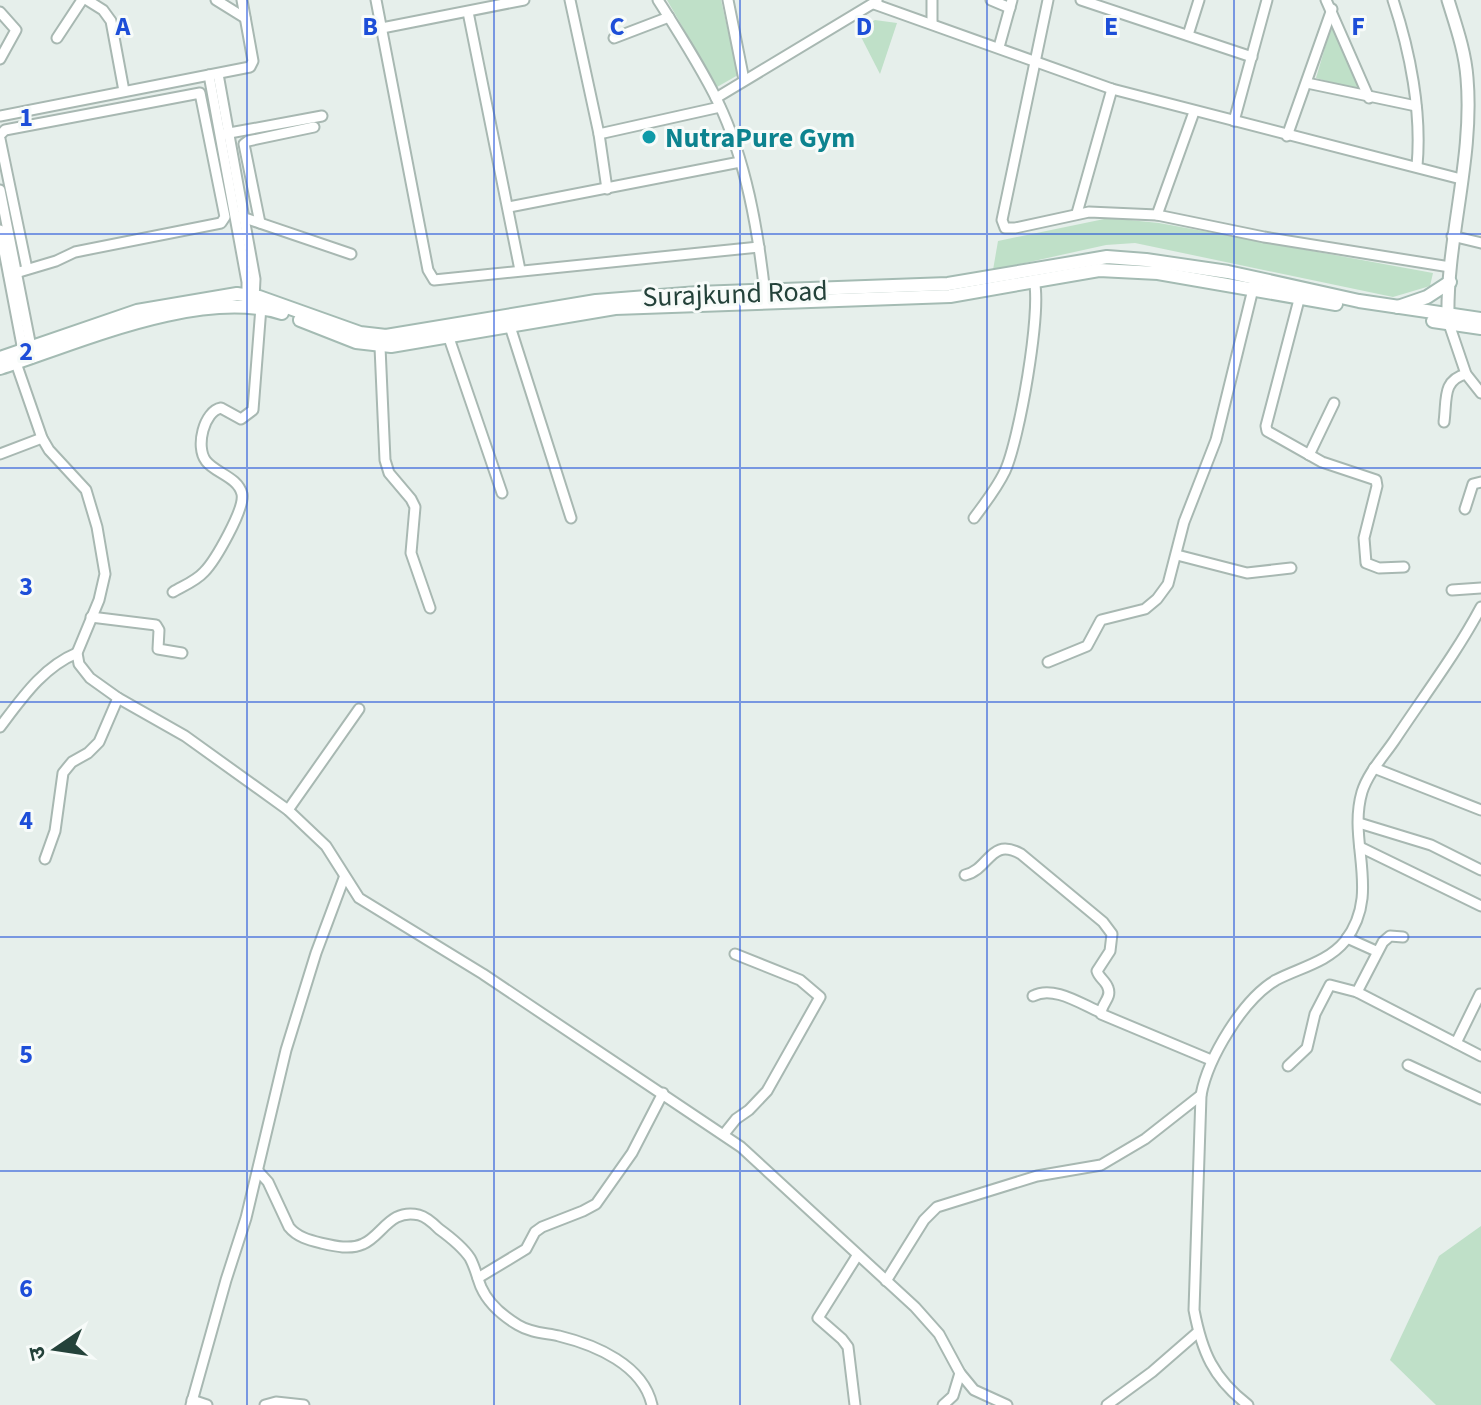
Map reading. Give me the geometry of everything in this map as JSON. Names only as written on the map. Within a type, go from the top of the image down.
[{"type":"main road","name":"Surajkund Road","points":[[0,368],[26,356],[151,319],[252,302],[379,336],[615,308],[948,284],[1107,257],[1146,260],[1448,320],[1481,319]]},
{"type":"main road","name":"Surajkund Road","points":[[765,296],[950,296],[1090,271],[1124,270],[1254,282]]},
{"type":"main road","points":[[1395,308],[1427,297],[1450,282]]},
{"type":"main road","name":"Surajkund Road","points":[[1300,293],[1395,308],[1481,328]]},
{"type":"main road","name":"Surajkund Road","points":[[252,302],[356,342],[380,347],[449,338],[508,321]]},
{"type":"main road","name":"Surajkund Road","points":[[0,358],[26,356]]},
{"type":"street","points":[[57,38],[84,0],[103,10],[111,21],[124,91]]},
{"type":"street","points":[[216,0],[245,18]]},
{"type":"street","points":[[0,116],[253,65],[242,0]]},
{"type":"street","points":[[376,0],[430,275],[437,281],[759,247]]},
{"type":"street","points":[[382,28],[468,12],[493,3],[524,0]]},
{"type":"street","points":[[570,0],[599,134],[607,189]]},
{"type":"street","points":[[658,0],[718,102],[740,162],[759,247],[765,296]]},
{"type":"street","points":[[728,0],[744,80]]},
{"type":"street","points":[[932,0],[932,23]]},
{"type":"street","points":[[991,0],[1011,4],[999,47]]},
{"type":"street","points":[[1048,0],[1002,223],[1005,228],[1077,213],[1157,215],[1264,237],[1450,267]]},
{"type":"street","points":[[1081,0],[1252,57]]},
{"type":"street","points":[[1188,35],[1199,0]]},
{"type":"street","points":[[1234,121],[1267,0]]},
{"type":"street","points":[[1393,0],[1404,39],[1416,106],[1419,136],[1417,166]]},
{"type":"street","points":[[1448,0],[1467,78],[1467,130],[1452,236],[1448,320],[1466,374],[1481,393]]},
{"type":"street","points":[[599,134],[718,102],[744,80],[876,2],[1112,89],[1461,179]]},
{"type":"street","points":[[1329,4],[1369,98]]},
{"type":"street","points":[[1287,136],[1307,83],[1329,4]]},
{"type":"street","points":[[0,12],[16,30],[0,59]]},
{"type":"street","points":[[468,12],[520,270]]},
{"type":"street","points":[[614,38],[669,17]]},
{"type":"street","points":[[173,592],[198,578],[210,565],[241,505],[240,489],[205,460],[202,445],[208,417],[213,410],[221,408],[241,419],[253,410],[252,302],[232,153],[225,134],[214,75]]},
{"type":"street","points":[[1307,83],[1416,106]]},
{"type":"street","points":[[1077,213],[1112,89]]},
{"type":"street","points":[[239,216],[199,93],[5,130],[0,137],[26,356],[42,438],[49,450],[86,490],[97,527],[105,574],[77,653],[79,664],[118,698],[185,736],[288,810],[326,846],[359,898],[483,974],[724,1134],[886,1281],[939,1334],[960,1373],[981,1395],[1007,1405]]},
{"type":"street","points":[[1157,215],[1194,112]]},
{"type":"street","points":[[225,134],[322,116]]},
{"type":"street","points":[[260,223],[244,144],[314,127]]},
{"type":"street","points":[[18,273],[75,252],[223,222],[225,134]]},
{"type":"street","points":[[232,153],[245,151]]},
{"type":"street","points":[[509,207],[740,162]]},
{"type":"street","points":[[0,190],[18,273]]},
{"type":"street","points":[[239,216],[351,254]]},
{"type":"street","points":[[0,230],[3,258],[18,273]]},
{"type":"street","points":[[1452,236],[1481,243]]},
{"type":"street","points":[[974,518],[1005,472],[1015,438],[1036,317],[1034,280]]},
{"type":"street","points":[[1048,662],[1087,646],[1105,617],[1133,614],[1149,607],[1166,588],[1184,522],[1216,440],[1254,282]]},
{"type":"street","points":[[1300,293],[1266,428],[1269,434],[1322,462],[1376,480],[1364,538],[1366,563],[1379,568],[1404,567]]},
{"type":"street","points":[[508,321],[571,518]]},
{"type":"street","points":[[449,338],[502,493]]},
{"type":"street","points":[[380,347],[385,460],[389,473],[415,507],[411,553],[430,608]]},
{"type":"street","points":[[1444,422],[1449,384],[1454,378],[1466,374]]},
{"type":"street","points":[[1309,455],[1334,403]]},
{"type":"street","points":[[0,454],[42,438]]},
{"type":"street","points":[[1465,509],[1473,484],[1481,482]]},
{"type":"street","points":[[1177,555],[1247,573],[1291,568]]},
{"type":"street","points":[[1452,590],[1481,588]]},
{"type":"street","points":[[1248,1405],[1218,1377],[1198,1332],[1194,1310],[1201,1095],[1211,1060],[1263,989],[1328,956],[1347,938],[1362,902],[1364,882],[1359,823],[1362,792],[1374,768],[1456,649],[1481,607]]},
{"type":"street","points":[[91,617],[156,625],[159,630],[158,649],[182,653]]},
{"type":"street","points":[[0,727],[47,670],[61,659],[77,653]]},
{"type":"street","points":[[45,859],[55,831],[63,773],[72,762],[99,742],[118,698]]},
{"type":"street","points":[[288,810],[359,709]]},
{"type":"street","points":[[1374,768],[1481,810]]},
{"type":"street","points":[[1359,823],[1431,845],[1481,870]]},
{"type":"street","points":[[1360,847],[1481,906]]},
{"type":"street","points":[[965,875],[980,868],[996,851],[1007,848],[1016,851],[1103,922],[1113,938],[1110,951],[1097,971],[1109,990],[1100,1012]]},
{"type":"street","points":[[207,1405],[191,1402],[258,1171],[286,1050],[316,953],[344,878]]},
{"type":"street","points":[[1357,992],[1376,951],[1390,936],[1403,937]]},
{"type":"street","points":[[1347,938],[1376,951]]},
{"type":"street","points":[[724,1134],[767,1091],[820,997],[800,980],[735,954]]},
{"type":"street","points":[[1288,1066],[1307,1048],[1315,1014],[1327,987],[1336,986],[1357,992],[1481,1056]]},
{"type":"street","points":[[1033,996],[1040,992],[1052,992],[1211,1060]]},
{"type":"street","points":[[1456,1043],[1480,994]]},
{"type":"street","points":[[1408,1065],[1481,1099]]},
{"type":"street","points":[[478,1278],[526,1249],[538,1229],[596,1204],[632,1153],[663,1093]]},
{"type":"street","points":[[886,1281],[924,1220],[937,1207],[1037,1176],[1101,1165],[1145,1139],[1201,1095]]},
{"type":"street","points":[[258,1171],[268,1182],[289,1227],[298,1236],[328,1245],[357,1246],[367,1242],[387,1222],[418,1215],[459,1245],[471,1260],[483,1292],[494,1306],[518,1325],[597,1349],[624,1365],[645,1386],[652,1405]]},
{"type":"street","points":[[855,1405],[848,1347],[818,1318],[857,1256]]},
{"type":"street","points":[[1107,1405],[1152,1372],[1198,1332]]},
{"type":"street","points":[[943,1405],[953,1396],[960,1373]]},
{"type":"street","points":[[265,1405],[285,1402],[304,1405]]},
{"type":"green space","points":[[667,0],[721,0],[738,75],[717,87]]},
{"type":"green space","points":[[1334,17],[1361,91],[1316,78]]},
{"type":"green space","points":[[875,20],[897,23],[880,74],[858,31]]},
{"type":"green space","points":[[1109,218],[1159,223],[1433,273],[1430,286],[1393,297],[1135,243],[1106,245],[993,270],[998,241]]},
{"type":"green space","points":[[1481,1226],[1481,1405],[1436,1405],[1390,1360],[1439,1256]]},
{"type":"place","name":"NutraPure Gym","points":[[649,137]]}]
